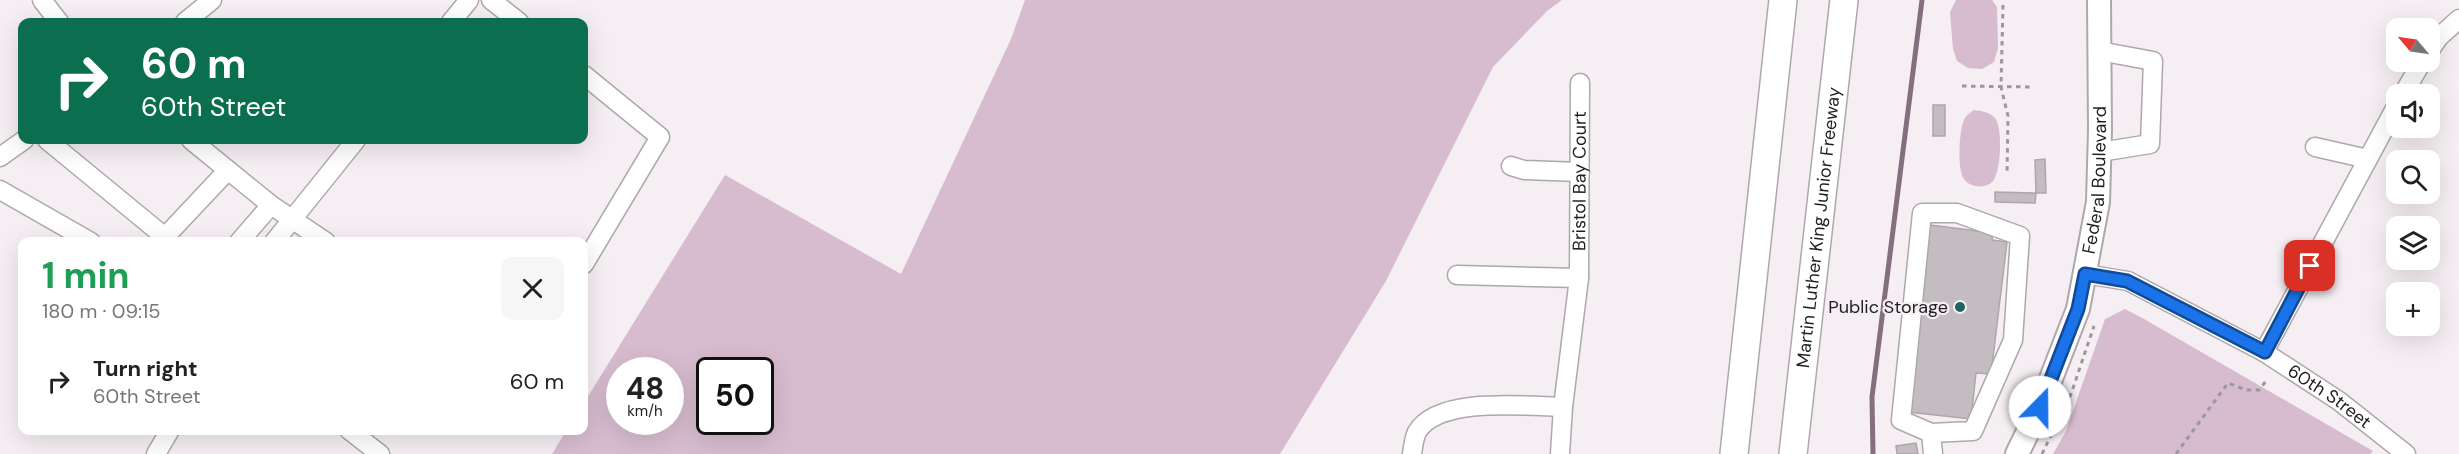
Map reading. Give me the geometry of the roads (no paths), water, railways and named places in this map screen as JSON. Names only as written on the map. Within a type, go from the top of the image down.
[{"type":"highway","points":[[1734,454],[1783,0]]},
{"type":"highway","name":"Martin Luther King Junior Freeway","points":[[1794,454],[1844,0]]},
{"type":"main road","name":"Federal Boulevard","points":[[2017,454],[2053,374],[2078,309],[2085,274],[2098,202],[2099,0]]},
{"type":"street","points":[[42,0],[56,18]]},
{"type":"street","points":[[190,18],[212,0]]},
{"type":"street","points":[[454,18],[469,0]]},
{"type":"street","points":[[491,0],[514,18]]},
{"type":"street","points":[[2440,36],[2459,19]]},
{"type":"street","points":[[2099,51],[2153,61],[2150,144],[2100,152]]},
{"type":"street","points":[[588,78],[660,137],[588,257]]},
{"type":"street","name":"Bristol Bay Court","points":[[1560,454],[1563,407],[1579,279],[1580,83]]},
{"type":"street","points":[[2265,352],[2386,125]]},
{"type":"street","points":[[0,157],[18,144]]},
{"type":"street","points":[[52,144],[164,237]]},
{"type":"street","points":[[196,144],[271,205],[319,237]]},
{"type":"street","points":[[278,237],[353,144]]},
{"type":"street","points":[[2315,147],[2368,159]]},
{"type":"street","points":[[1511,166],[1524,170],[1580,172]]},
{"type":"street","points":[[168,237],[228,170]]},
{"type":"street","points":[[0,190],[83,237]]},
{"type":"street","points":[[243,237],[271,205]]},
{"type":"street","points":[[1922,213],[1957,213],[2020,236],[2013,340],[1973,431],[1931,433],[1901,420],[1922,213]]},
{"type":"street","name":"60th Street","points":[[2085,274],[2127,281],[2265,352],[2339,401],[2406,454]]},
{"type":"street","points":[[1457,275],[1579,279]]},
{"type":"street","points":[[1412,454],[1416,434],[1422,425],[1444,412],[1470,405],[1563,407]]},
{"type":"street","points":[[1931,433],[1933,454]]},
{"type":"street","points":[[156,454],[167,435]]},
{"type":"street","points":[[356,435],[381,454]]},
{"type":"waterway","points":[[1873,454],[1872,397],[1922,0]]},
{"type":"place","name":"Public Storage","points":[[1960,307]]}]
